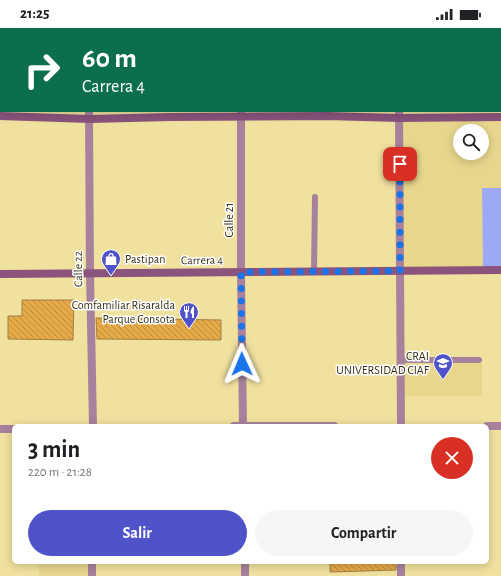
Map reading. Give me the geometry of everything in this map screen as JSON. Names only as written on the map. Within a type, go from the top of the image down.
[{"type":"street","points":[[0,116],[12,113],[90,115],[327,113],[501,117]]},
{"type":"street","name":"Calle 21","points":[[241,114],[243,424]]},
{"type":"street","name":"Calle 22","points":[[90,115],[90,273],[93,424]]},
{"type":"street","points":[[399,115],[401,424]]},
{"type":"street","name":"Carrera 4","points":[[0,274],[501,270]]},
{"type":"street","points":[[489,426],[501,426]]},
{"type":"street","points":[[0,429],[12,429]]},
{"type":"street","points":[[92,564],[92,576]]},
{"type":"street","points":[[245,564],[245,576]]},
{"type":"street","points":[[401,564],[401,576]]},
{"type":"lane","points":[[314,272],[315,197]]},
{"type":"lane","points":[[400,360],[479,360]]},
{"type":"shaded area","points":[[501,117],[501,188],[482,188],[483,270],[400,271],[399,118]]},
{"type":"shaded area","points":[[482,188],[501,188],[501,270],[483,270]]},
{"type":"shaded area","name":"CRAI UNIVERSIDAD CIAF","points":[[403,362],[482,363],[482,396],[404,396]]},
{"type":"shaded area","points":[[39,564],[92,564],[92,576],[39,576]]},
{"type":"building","points":[[22,300],[74,300],[73,340],[8,339],[8,316],[22,316]]},
{"type":"building","points":[[96,318],[221,320],[221,340],[97,339]]},
{"type":"building","points":[[330,564],[396,564],[396,570],[330,572]]},
{"type":"place","name":"Pastipan","points":[[111,276]]},
{"type":"place","name":"Comfamiliar Risaralda Parque Consota","points":[[189,329]]},
{"type":"place","name":"CRAI UNIVERSIDAD CIAF","points":[[443,380]]},
{"type":"route","points":[[242,364],[241,272],[400,271],[400,164]]}]
